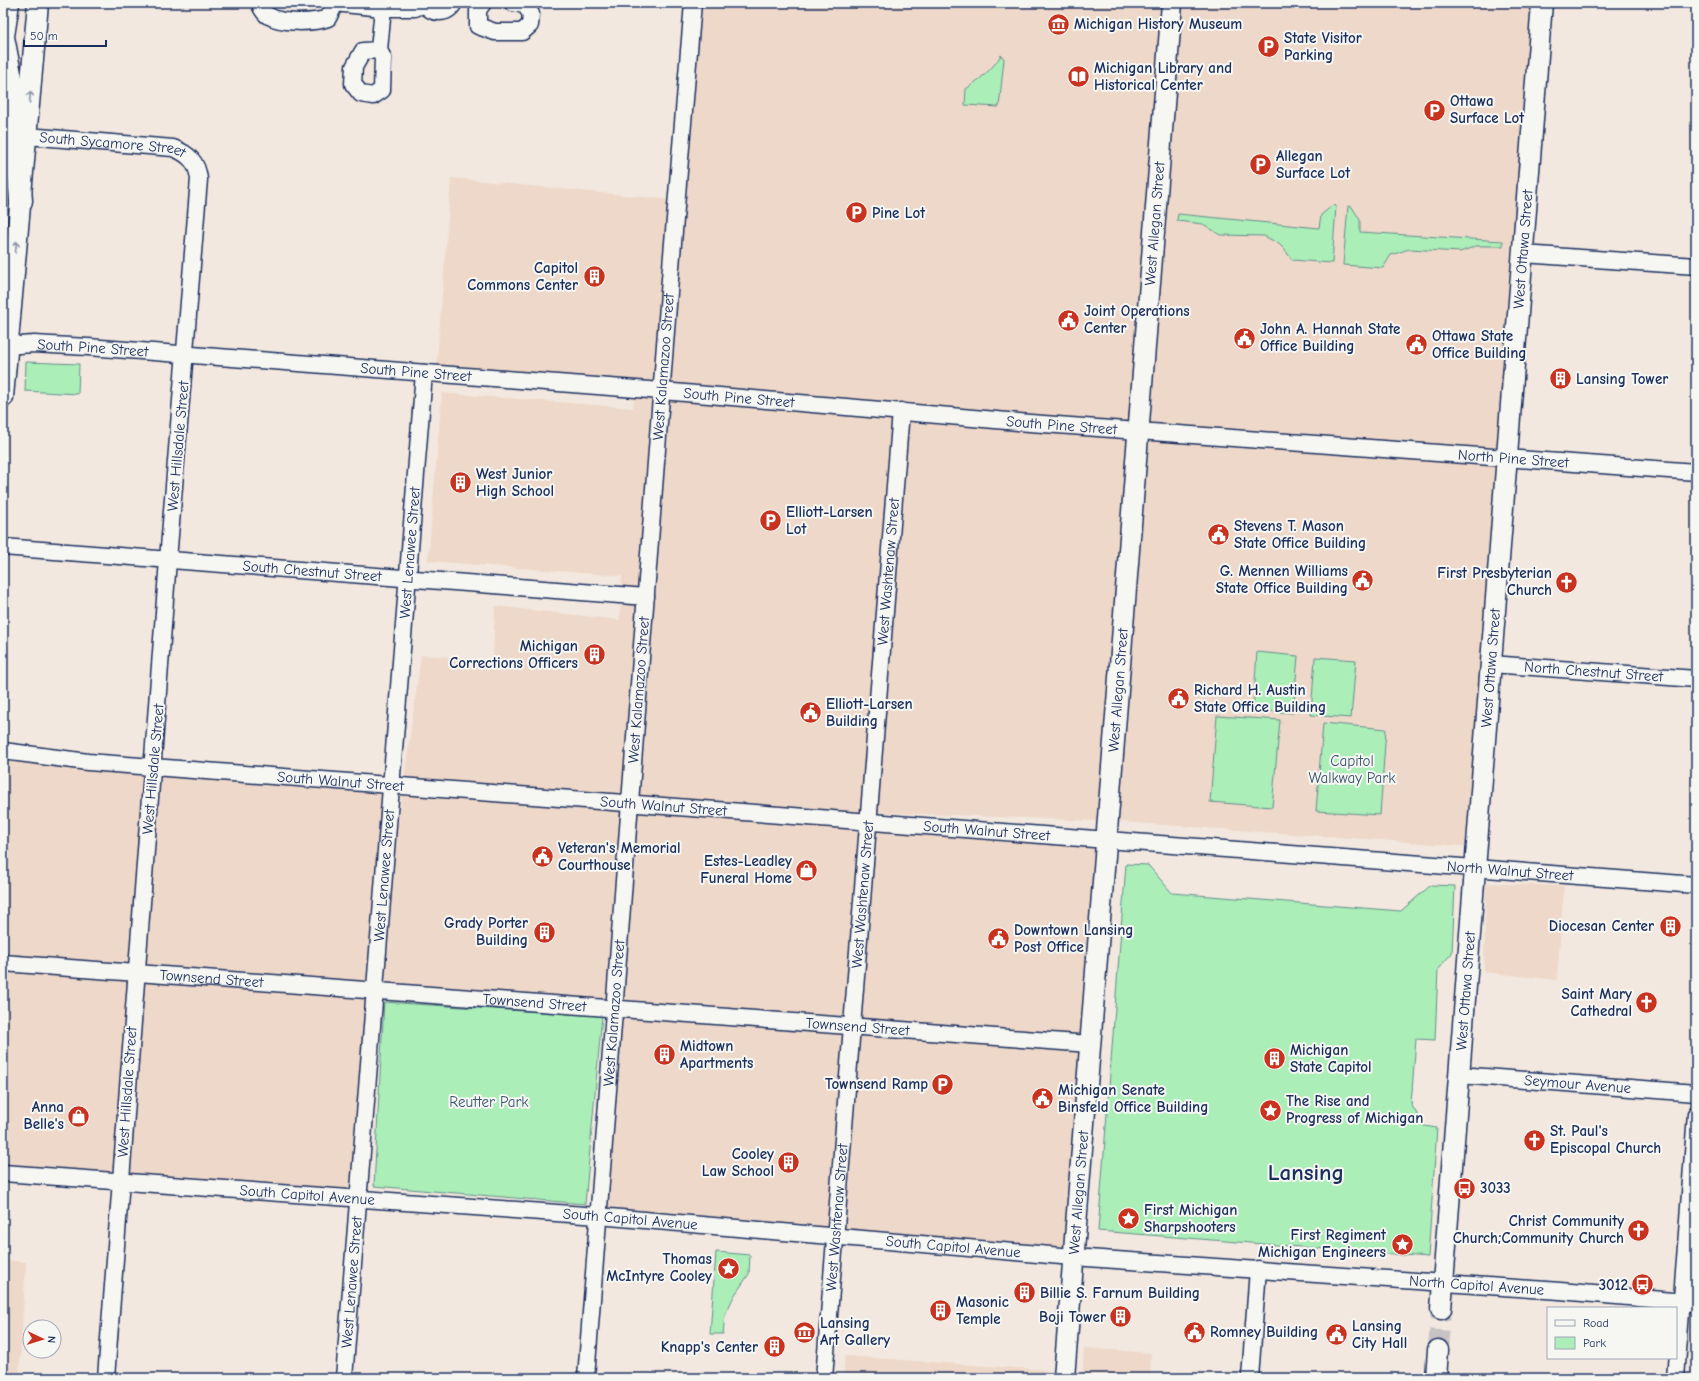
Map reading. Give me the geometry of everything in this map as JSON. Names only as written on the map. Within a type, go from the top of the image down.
[{"type":"highway","points":[[8,3],[3,36],[15,116],[21,201]]},
{"type":"main road","points":[[3,397],[5,346],[21,201],[38,3]]},
{"type":"main road","name":"West Allegan Street","points":[[1064,1378],[1172,3]]},
{"type":"main road","name":"West Ottawa Street","points":[[1441,1309],[1542,3]]},
{"type":"main road","points":[[1436,1378],[1438,1350]]},
{"type":"street","points":[[261,3],[261,7],[268,16],[282,21],[319,22],[328,18],[334,4],[382,8],[415,8],[425,3],[428,8],[437,12],[448,10],[455,3],[469,9],[480,7],[478,26],[495,32],[522,32],[530,25],[531,14],[525,5],[513,3]]},
{"type":"street","name":"West Kalamazoo Street","points":[[586,1378],[629,802],[693,3]]},
{"type":"street","points":[[379,50],[382,8]]},
{"type":"street","name":"South Sycamore Street","points":[[27,136],[173,148],[189,156],[194,162]]},
{"type":"street","name":"West Hillsdale Street","points":[[106,1378],[168,560],[200,179],[194,162]]},
{"type":"street","points":[[1523,254],[1696,266]]},
{"type":"street","name":"South Pine Street","points":[[5,346],[34,344],[186,355],[1331,444]]},
{"type":"street","name":"West Lenawee Street","points":[[344,1378],[424,374]]},
{"type":"street","name":"West Washtenaw Street","points":[[824,1378],[901,411]]},
{"type":"street","name":"North Pine Street","points":[[1331,444],[1696,472]]},
{"type":"street","name":"South Chestnut Street","points":[[3,547],[646,597]]},
{"type":"street","name":"North Chestnut Street","points":[[1491,664],[1696,679]]},
{"type":"street","name":"South Walnut Street","points":[[3,751],[88,762],[1324,856]]},
{"type":"street","name":"North Walnut Street","points":[[1324,856],[1696,885]]},
{"type":"street","name":"Townsend Street","points":[[3,963],[1090,1044]]},
{"type":"street","name":"Seymour Avenue","points":[[1459,1075],[1696,1093]]},
{"type":"street","points":[[1676,1378],[1689,1302],[1696,1114]]},
{"type":"street","name":"South Capitol Avenue","points":[[3,1173],[598,1216],[1073,1257],[1258,1269]]},
{"type":"street","points":[[1250,1378],[1258,1269]]},
{"type":"street","name":"North Capitol Avenue","points":[[1258,1269],[1689,1302]]},
{"type":"shaded area","points":[[691,3],[1542,3],[1491,664],[1464,846],[1122,822],[645,803],[1106,839],[1073,1257],[598,1216],[614,1009],[376,991],[359,1199],[3,1171],[3,751],[392,785],[377,980],[421,655],[493,660],[495,606],[620,620],[622,576],[428,561],[442,393],[633,408],[635,383],[436,374],[451,178],[674,200]]},
{"type":"shaded area","points":[[1486,883],[1564,886],[1557,980],[1484,972]]},
{"type":"shaded area","points":[[3,1260],[26,1262],[19,1378],[3,1378]]},
{"type":"shaded area","points":[[1696,1335],[1696,1378],[1692,1378]]},
{"type":"shaded area","points":[[1084,1348],[1151,1353],[1150,1378],[1082,1378]]},
{"type":"shaded area","points":[[845,1356],[1046,1370],[1046,1378],[843,1378]]},
{"type":"green space","points":[[1001,55],[1004,59],[999,107],[965,105],[966,89],[990,70]]},
{"type":"green space","points":[[1333,205],[1336,206],[1332,263],[1292,260],[1279,244],[1264,236],[1220,235],[1203,224],[1177,221],[1178,214],[1319,228],[1321,215]]},
{"type":"green space","points":[[1348,206],[1352,207],[1360,220],[1360,232],[1503,241],[1503,246],[1476,246],[1460,252],[1409,249],[1391,255],[1383,268],[1343,265]]},
{"type":"green space","points":[[26,362],[79,364],[78,394],[25,391]]},
{"type":"green space","name":"Capitol Walkway Park","points":[[1257,652],[1298,656],[1293,713],[1253,710]]},
{"type":"green space","name":"Capitol Walkway Park","points":[[1315,657],[1356,660],[1351,718],[1311,715]]},
{"type":"green space","name":"Capitol Walkway Park","points":[[1217,716],[1280,720],[1272,807],[1210,802]]},
{"type":"green space","name":"Capitol Walkway Park","points":[[1323,723],[1386,729],[1380,815],[1316,811]]},
{"type":"green space","points":[[1126,864],[1148,865],[1172,893],[1401,911],[1431,885],[1455,886],[1452,953],[1438,969],[1435,1040],[1416,1039],[1411,1104],[1424,1126],[1437,1128],[1428,1257],[1098,1231]]},
{"type":"green space","name":"Reutter Park","points":[[384,1002],[602,1016],[585,1204],[374,1186]]},
{"type":"green space","points":[[716,1252],[750,1255],[749,1274],[734,1296],[725,1315],[723,1334],[710,1334]]},
{"type":"tunnel","points":[[1438,1350],[1441,1309]]},
{"type":"place","name":"Michigan History Museum","points":[[1058,24]]},
{"type":"place","name":"State Visitor Parking","points":[[1269,47]]},
{"type":"place","name":"Michigan Library and Historical Center","points":[[1079,77]]},
{"type":"place","name":"Ottawa Surface Lot","points":[[1435,110]]},
{"type":"place","name":"Allegan Surface Lot","points":[[1260,165]]},
{"type":"place","name":"Pine Lot","points":[[857,213]]},
{"type":"place","name":"Capitol Commons Center","points":[[594,277]]},
{"type":"place","name":"Joint Operations Center","points":[[1068,320]]},
{"type":"place","name":"John A. Hannah State Office Building","points":[[1244,338]]},
{"type":"place","name":"Ottawa State Office Building","points":[[1417,345]]},
{"type":"place","name":"Lansing Tower","points":[[1560,379]]},
{"type":"place","name":"West Junior High School","points":[[460,483]]},
{"type":"place","name":"Elliott-Larsen Lot","points":[[770,521]]},
{"type":"place","name":"Stevens T. Mason State Office Building","points":[[1219,535]]},
{"type":"place","name":"G. Mennen Williams State Office Building","points":[[1363,580]]},
{"type":"place","name":"First Presbyterian Church","points":[[1567,582]]},
{"type":"place","name":"Michigan Corrections Officers","points":[[594,655]]},
{"type":"place","name":"Richard H. Austin State Office Building","points":[[1179,699]]},
{"type":"place","name":"Elliott-Larsen Building","points":[[811,713]]},
{"type":"place","name":"Veteran's Memorial Courthouse","points":[[542,857]]},
{"type":"place","name":"Estes-Leadley Funeral Home","points":[[807,870]]},
{"type":"place","name":"Diocesan Center","points":[[1670,926]]},
{"type":"place","name":"Grady Porter Building","points":[[544,932]]},
{"type":"place","name":"Downtown Lansing Post Office","points":[[999,939]]},
{"type":"place","name":"Saint Mary Cathedral","points":[[1647,1003]]},
{"type":"place","name":"Midtown Apartments","points":[[665,1055]]},
{"type":"place","name":"Michigan State Capitol","points":[[1274,1059]]},
{"type":"place","name":"Townsend Ramp","points":[[943,1084]]},
{"type":"place","name":"Michigan Senate Binsfeld Office Building","points":[[1042,1099]]},
{"type":"place","name":"The Rise and Progress of Michigan","points":[[1271,1110]]},
{"type":"place","name":"Anna Belle's","points":[[79,1116]]},
{"type":"place","name":"St. Paul's Episcopal Church","points":[[1534,1140]]},
{"type":"place","name":"Cooley Law School","points":[[789,1163]]},
{"type":"place","name":"3033","points":[[1465,1188]]},
{"type":"place","name":"First Michigan Sharpshooters","points":[[1129,1219]]},
{"type":"place","name":"Christ Community Church;Community Church","points":[[1639,1230]]},
{"type":"place","name":"First Regiment Michigan Engineers","points":[[1402,1244]]},
{"type":"place","name":"Thomas McIntyre Cooley","points":[[728,1268]]},
{"type":"place","name":"3012","points":[[1643,1285]]},
{"type":"place","name":"Billie S. Farnum Building","points":[[1025,1293]]},
{"type":"place","name":"Masonic Temple","points":[[941,1311]]},
{"type":"place","name":"Boji Tower","points":[[1121,1317]]},
{"type":"place","name":"Lansing Art Gallery","points":[[804,1332]]},
{"type":"place","name":"Romney Building","points":[[1195,1332]]},
{"type":"place","name":"Lansing City Hall","points":[[1337,1335]]},
{"type":"place","name":"Knapp's Center","points":[[774,1347]]},
{"type":"district","name":"Lansing","points":[[1306,1172]]}]
